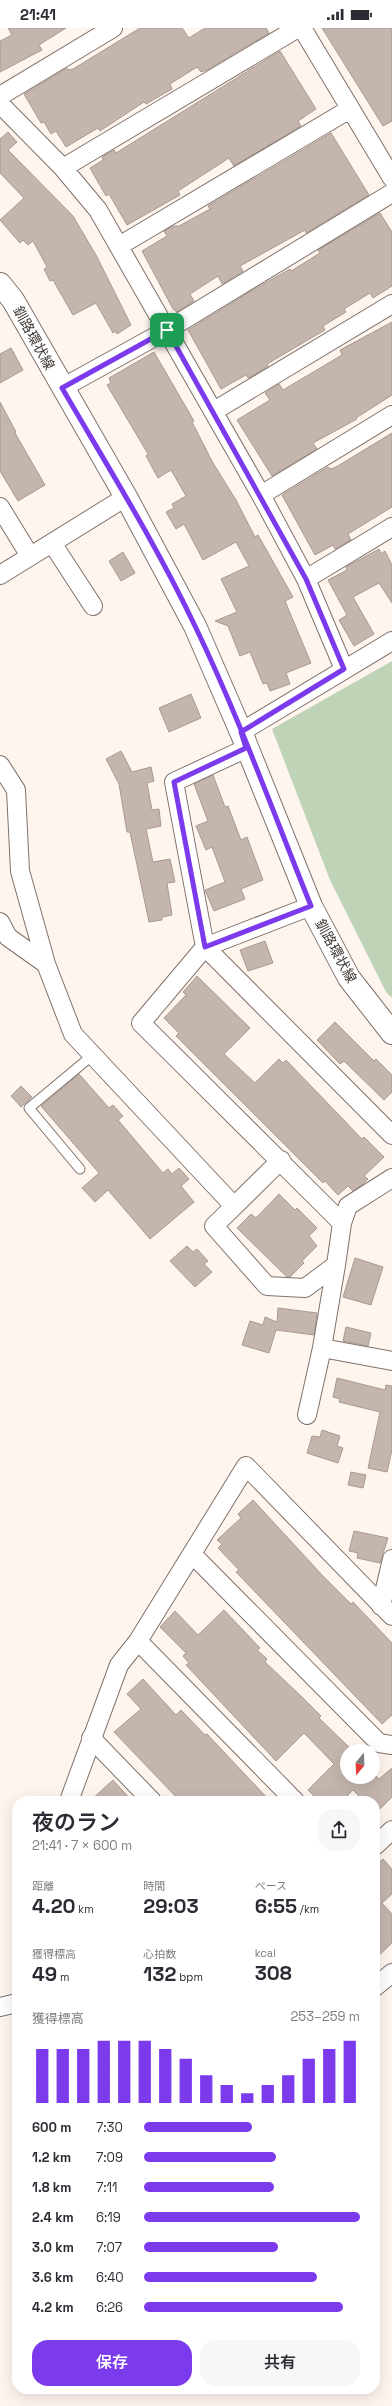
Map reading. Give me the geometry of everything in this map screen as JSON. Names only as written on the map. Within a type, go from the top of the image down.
[{"type":"main road","name":"釧路環状線","points":[[0,284],[13,300],[62,388],[126,497],[195,626],[244,740],[311,906],[349,978],[392,1033]]},
{"type":"street","points":[[0,96],[113,28]]},
{"type":"street","points":[[63,168],[298,28]]},
{"type":"street","points":[[302,28],[392,178]]},
{"type":"street","points":[[0,104],[63,168],[98,210],[261,495],[306,579],[344,669]]},
{"type":"street","points":[[119,246],[350,109]]},
{"type":"street","points":[[62,388],[167,330],[392,193]]},
{"type":"street","points":[[214,412],[392,304]]},
{"type":"street","points":[[261,495],[392,415]]},
{"type":"street","points":[[0,575],[126,497]]},
{"type":"street","points":[[0,507],[30,556]]},
{"type":"street","points":[[306,579],[392,527]]},
{"type":"street","points":[[52,543],[93,606]]},
{"type":"street","points":[[392,641],[344,669],[244,740],[174,782],[205,947],[392,1136]]},
{"type":"street","points":[[0,765],[16,790],[20,871],[46,964],[73,1034],[94,1054],[234,1206]]},
{"type":"street","points":[[311,906],[205,947],[141,1022],[342,1223]]},
{"type":"street","points":[[0,922],[8,937],[46,964]]},
{"type":"street","points":[[280,1160],[214,1226],[267,1286],[304,1288],[336,1264]]},
{"type":"street","points":[[307,1415],[322,1348],[342,1223],[348,1206],[392,1178]]},
{"type":"street","points":[[322,1348],[392,1362]]},
{"type":"street","points":[[71,1796],[119,1665],[138,1641],[246,1466],[387,1611]]},
{"type":"street","points":[[192,1554],[379,1743],[392,1745]]},
{"type":"street","points":[[387,1611],[392,1559]]},
{"type":"street","points":[[138,1641],[290,1796]]},
{"type":"street","points":[[91,1738],[147,1796]]},
{"type":"street","points":[[380,1841],[392,1830]]},
{"type":"street","points":[[380,1983],[392,1973]]},
{"type":"street","points":[[0,2007],[12,2004]]},
{"type":"lane","points":[[80,1169],[29,1108],[94,1054]]},
{"type":"green space","points":[[392,661],[392,998],[386,992],[330,880],[272,729]]},
{"type":"building","points":[[8,28],[66,28],[39,45],[42,50],[0,72],[0,41],[12,35]]},
{"type":"building","points":[[140,28],[182,28],[189,38],[205,28],[266,28],[269,33],[207,70],[201,72],[197,67],[170,84],[172,89],[146,104],[144,102],[100,131],[98,128],[66,147],[56,131],[51,134],[44,122],[41,123],[24,94],[67,68],[68,70],[73,69]]},
{"type":"building","points":[[322,28],[392,28],[392,121],[383,126]]},
{"type":"building","points":[[280,51],[316,109],[298,121],[301,126],[234,166],[229,158],[178,191],[180,195],[127,225],[109,194],[106,196],[90,168],[103,160],[102,157],[114,150],[116,153]]},
{"type":"building","points":[[8,132],[17,142],[8,150],[73,216],[96,255],[131,325],[117,334],[116,331],[113,333],[96,303],[73,315],[53,280],[50,281],[44,269],[47,267],[33,241],[28,245],[23,240],[20,243],[0,220],[24,198],[0,173],[0,139]]},
{"type":"building","points":[[331,133],[369,195],[306,233],[305,230],[240,266],[243,271],[222,284],[218,276],[190,294],[194,301],[177,312],[173,309],[142,251],[167,236],[164,231],[173,226],[179,226],[210,209],[208,206]]},
{"type":"building","points":[[380,213],[392,232],[392,286],[373,298],[370,293],[344,309],[346,312],[323,326],[325,330],[267,364],[268,366],[254,375],[248,378],[246,375],[221,389],[188,330],[253,290],[290,269],[291,271],[320,253],[318,250]]},
{"type":"building","points":[[392,322],[392,395],[356,418],[357,419],[313,443],[317,449],[272,476],[237,420],[270,400],[265,393],[279,384],[283,390],[342,355],[340,350]]},
{"type":"building","points":[[11,348],[23,370],[0,383],[0,354]]},
{"type":"building","points":[[154,352],[194,421],[192,422],[213,463],[236,500],[255,537],[258,535],[293,597],[285,601],[311,663],[286,673],[290,684],[270,691],[267,683],[263,684],[250,652],[240,656],[228,626],[215,621],[237,612],[221,579],[249,566],[236,542],[203,560],[184,524],[176,529],[166,512],[174,508],[172,504],[186,496],[171,470],[158,478],[146,456],[148,454],[107,385],[111,383],[109,378]]},
{"type":"building","points":[[0,402],[16,432],[15,433],[45,485],[18,501],[0,471]]},
{"type":"building","points":[[392,433],[392,507],[348,534],[351,540],[335,549],[333,545],[315,555],[282,495],[328,467],[331,469],[336,467]]},
{"type":"building","points":[[379,549],[381,554],[385,551],[392,565],[392,603],[379,583],[353,597],[374,634],[354,646],[339,620],[347,615],[328,580],[347,570],[346,567]]},
{"type":"building","points":[[123,552],[135,573],[121,581],[109,561]]},
{"type":"building","points":[[191,694],[201,718],[169,732],[159,708]]},
{"type":"building","points":[[121,751],[132,772],[151,767],[154,781],[147,783],[152,810],[159,809],[161,826],[146,829],[153,862],[170,859],[175,882],[167,883],[172,915],[162,917],[162,920],[149,922],[130,832],[127,832],[119,784],[106,759]]},
{"type":"building","points":[[213,775],[225,807],[228,806],[241,840],[247,837],[263,880],[241,889],[245,899],[214,911],[205,890],[225,882],[212,847],[206,850],[196,826],[208,821],[194,784]]},
{"type":"building","points":[[265,941],[273,963],[248,971],[240,950]]},
{"type":"building","points":[[197,976],[250,1028],[224,1054],[255,1083],[279,1059],[283,1063],[286,1060],[362,1139],[364,1137],[384,1157],[364,1176],[368,1179],[363,1184],[353,1191],[348,1186],[338,1195],[325,1181],[323,1183],[176,1036],[179,1033],[164,1018],[186,995],[183,992]]},
{"type":"building","points":[[335,1022],[374,1061],[376,1059],[392,1075],[392,1092],[384,1100],[344,1061],[340,1064],[317,1040]]},
{"type":"building","points":[[79,1074],[109,1108],[113,1105],[123,1116],[118,1120],[163,1173],[168,1169],[172,1174],[179,1168],[189,1179],[181,1186],[194,1202],[150,1239],[108,1190],[95,1202],[82,1188],[99,1173],[41,1106]]},
{"type":"building","points":[[21,1086],[32,1097],[21,1107],[11,1096]]},
{"type":"building","points":[[279,1194],[295,1210],[297,1208],[317,1228],[309,1236],[317,1246],[302,1261],[304,1263],[290,1277],[287,1277],[237,1228],[251,1214],[256,1218]]},
{"type":"building","points":[[187,1246],[193,1252],[197,1249],[208,1261],[204,1264],[212,1272],[195,1287],[170,1261]]},
{"type":"building","points":[[355,1258],[383,1267],[371,1305],[343,1297]]},
{"type":"building","points":[[278,1308],[317,1313],[314,1335],[276,1330],[269,1353],[242,1345],[250,1321],[263,1325],[265,1317],[277,1322]]},
{"type":"building","points":[[346,1327],[371,1333],[368,1346],[343,1341]]},
{"type":"building","points":[[337,1378],[385,1390],[386,1385],[392,1386],[392,1450],[387,1472],[368,1468],[380,1412],[339,1402],[340,1399],[333,1397]]},
{"type":"building","points":[[322,1430],[340,1436],[337,1446],[343,1448],[338,1463],[307,1453],[312,1436],[320,1437]]},
{"type":"building","points":[[351,1472],[366,1475],[363,1488],[348,1485]]},
{"type":"building","points":[[253,1500],[322,1575],[351,1604],[353,1602],[392,1643],[392,1715],[382,1724],[236,1572],[239,1570],[218,1548],[222,1544],[217,1540],[241,1518],[238,1514]]},
{"type":"building","points":[[354,1531],[388,1538],[380,1563],[357,1558],[358,1553],[349,1551]]},
{"type":"building","points":[[224,1610],[260,1648],[257,1650],[267,1659],[265,1662],[321,1716],[319,1718],[346,1744],[340,1744],[340,1784],[380,1784],[380,1778],[392,1768],[392,1797],[380,1809],[380,1796],[359,1796],[353,1790],[347,1796],[314,1796],[308,1790],[334,1764],[304,1733],[276,1761],[186,1665],[189,1663],[183,1656],[186,1653],[160,1627],[175,1611],[198,1635]]},
{"type":"building","points":[[143,1679],[176,1715],[181,1710],[205,1735],[207,1734],[265,1796],[175,1796],[114,1732],[141,1709],[127,1694]]},
{"type":"building","points":[[113,1780],[127,1796],[95,1796]]},
{"type":"building","points":[[383,1859],[392,1869],[392,1894],[382,1903],[392,1914],[392,1943],[380,1954],[380,1862]]},
{"type":"route","points":[[167,330],[62,388],[126,497],[195,626],[241,732],[246,748],[311,906],[205,947],[174,782],[246,748],[241,732],[344,669],[306,579],[261,495],[167,330]]}]
